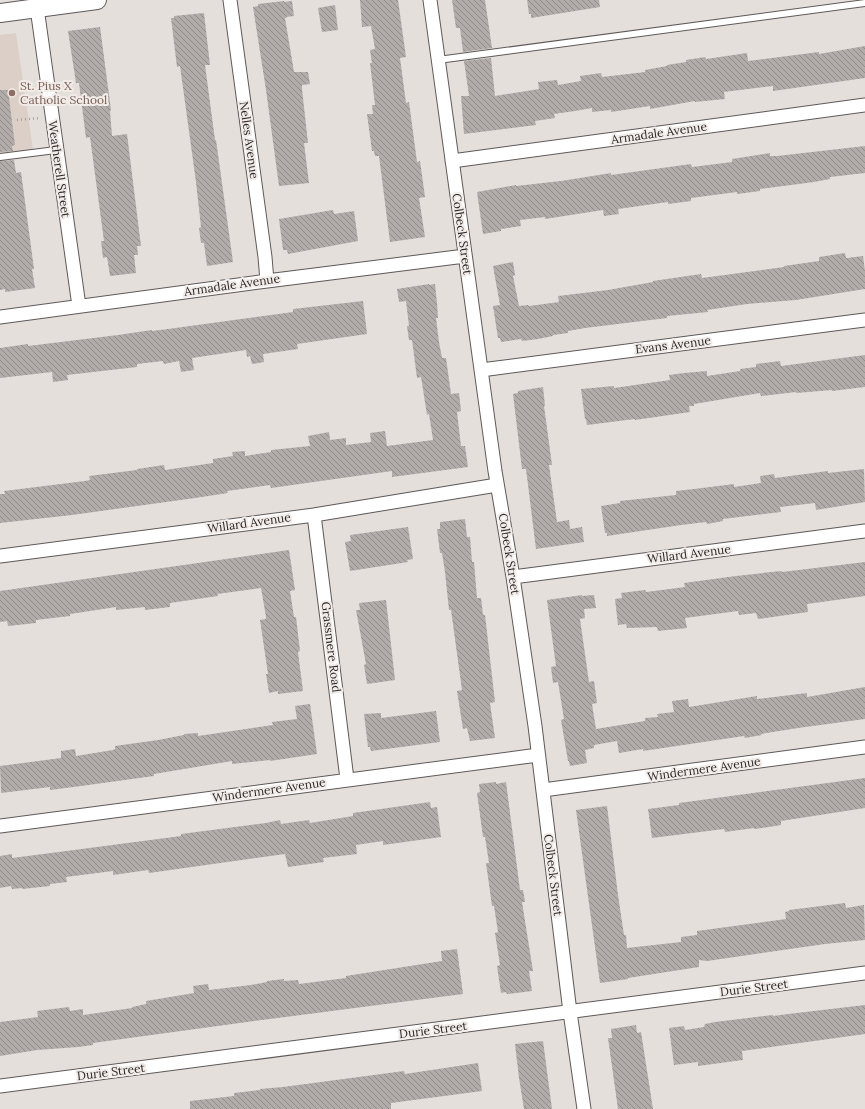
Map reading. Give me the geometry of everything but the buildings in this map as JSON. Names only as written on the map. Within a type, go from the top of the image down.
[{"type":"main road","points":[[0,13],[77,1],[97,0]]},
{"type":"street","name":"Nelles Avenue","points":[[230,0],[267,281]]},
{"type":"street","name":"Colbeck Street","points":[[430,0],[497,485],[513,577],[543,790],[570,1012],[584,1109]]},
{"type":"street","name":"Weatherell Street","points":[[37,8],[79,306]]},
{"type":"street","name":"Armadale Avenue","points":[[452,161],[865,105]]},
{"type":"street","name":"Armadale Avenue","points":[[0,317],[465,256]]},
{"type":"street","name":"Evans Avenue","points":[[481,370],[865,320]]},
{"type":"street","name":"Willard Avenue","points":[[0,556],[314,515],[497,485]]},
{"type":"street","name":"Grassmere Road","points":[[314,515],[347,779]]},
{"type":"street","name":"Willard Avenue","points":[[513,577],[865,531]]},
{"type":"street","name":"Windermere Avenue","points":[[543,790],[865,747]]},
{"type":"street","name":"Windermere Avenue","points":[[0,826],[538,755]]},
{"type":"street","name":"Durie Street","points":[[0,1086],[865,973]]},
{"type":"lane","points":[[438,60],[865,3]]},
{"type":"lane","points":[[0,157],[56,150]]},
{"type":"path","points":[[18,120],[40,118]]},
{"type":"shaded area","name":"St. Pius X Catholic School","points":[[16,33],[33,150],[0,154],[0,35]]},
{"type":"place","name":"St. Pius X Catholic School","points":[[12,93]]}]
